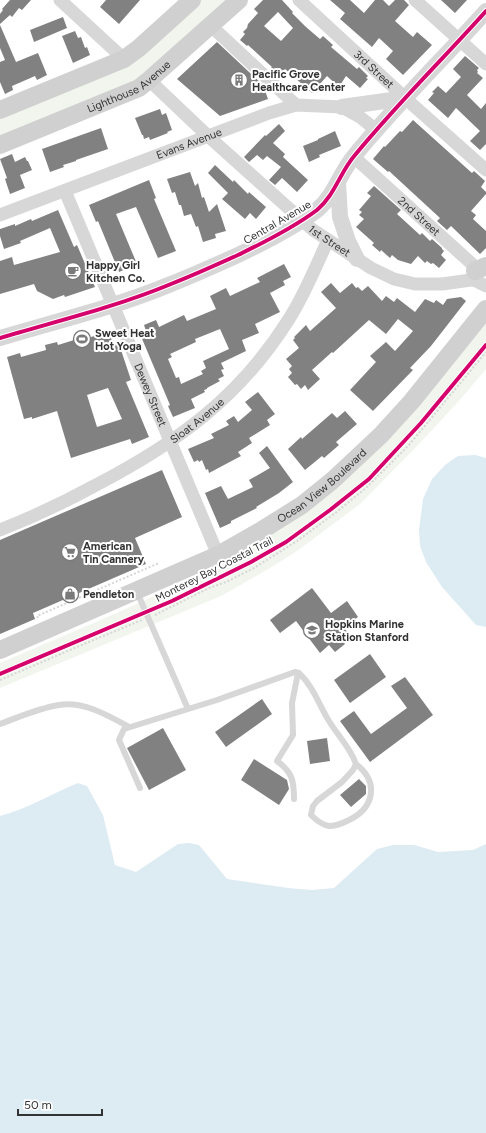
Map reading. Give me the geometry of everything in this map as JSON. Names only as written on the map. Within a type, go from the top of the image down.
[{"type":"main road","name":"Lighthouse Avenue","points":[[0,145],[139,88],[239,0]]},
{"type":"main road","points":[[0,110],[124,59],[139,48],[188,1]]},
{"type":"main road","name":"Ocean View Boulevard","points":[[0,650],[218,555],[302,505],[353,462],[381,435],[412,401],[486,309]]},
{"type":"street","points":[[60,0],[124,59]]},
{"type":"street","name":"3rd Street","points":[[299,0],[486,170]]},
{"type":"street","points":[[416,0],[486,64]]},
{"type":"street","name":"Central Avenue","points":[[0,338],[112,305],[171,285],[258,245],[302,220],[323,204],[338,183],[346,166],[376,130],[486,11]]},
{"type":"street","points":[[210,25],[296,105]]},
{"type":"street","name":"1st Street","points":[[149,80],[209,137],[313,230],[382,274],[410,283],[431,285],[481,276]]},
{"type":"street","points":[[342,107],[406,98]]},
{"type":"street","name":"Evans Avenue","points":[[0,215],[269,113],[296,105],[342,107],[360,117],[376,130]]},
{"type":"street","name":"2nd Street","points":[[354,157],[472,264],[481,276]]},
{"type":"street","points":[[338,183],[340,217],[348,241],[357,259]]},
{"type":"street","name":"Dewey Street","points":[[65,191],[218,555]]},
{"type":"street","name":"Sloat Avenue","points":[[0,530],[78,495],[139,461],[170,442],[212,410],[234,390],[260,361],[290,318],[328,240]]},
{"type":"lane","points":[[137,591],[188,709]]},
{"type":"lane","points":[[140,788],[119,740],[124,729],[188,709],[295,672],[309,684],[329,721],[350,750],[356,764],[364,770],[368,777],[372,792],[369,802],[364,809],[352,819],[340,825],[329,826],[321,824],[312,815],[313,806],[349,775],[356,764]]},
{"type":"lane","points":[[294,799],[294,785],[292,776],[286,768],[277,761],[293,735],[292,703],[298,673]]},
{"type":"lane","points":[[0,724],[39,709],[60,704],[77,705],[91,709],[130,727]]},
{"type":"path","points":[[414,431],[486,345]]},
{"type":"path","points":[[0,680],[209,588],[226,582],[254,568],[297,541],[366,488],[409,445],[486,352]]},
{"type":"path","points":[[363,483],[392,455]]},
{"type":"path","points":[[0,674],[85,638]]},
{"type":"shaded area","points":[[201,0],[229,0],[138,82],[0,139],[0,118],[122,67]]},
{"type":"shaded area","points":[[486,321],[486,369],[418,445],[360,504],[297,551],[221,596],[0,688],[0,663],[117,613],[193,578],[244,551],[281,529],[320,501],[360,467],[419,406]]},
{"type":"shaded area","points":[[475,455],[486,458],[486,627],[476,625],[442,587],[426,562],[420,546],[419,530],[423,499],[432,479],[445,465],[458,456]]},
{"type":"shaded area","points":[[78,783],[87,786],[103,815],[115,865],[136,872],[178,844],[189,843],[199,845],[227,879],[312,890],[334,888],[377,849],[393,845],[414,845],[438,852],[473,850],[486,844],[486,1133],[0,1133],[0,816]]},
{"type":"building","points":[[10,0],[31,0],[22,10],[19,8],[12,17],[10,15],[0,24],[0,14],[3,10],[2,9]]},
{"type":"building","points":[[106,0],[140,0],[119,24],[100,7]]},
{"type":"building","points":[[263,0],[282,0],[306,27],[320,39],[323,36],[333,45],[331,47],[357,69],[359,67],[368,76],[366,78],[368,79],[360,88],[346,76],[339,87],[327,76],[312,93],[285,69],[279,75],[248,45],[247,46],[240,40],[245,34],[243,32],[247,28],[248,24],[258,13],[254,9]],"holes":[[[278,12],[293,28],[281,41],[264,26]]]},
{"type":"building","points":[[330,0],[350,0],[364,13],[375,0],[383,0],[389,6],[395,0],[404,0],[409,5],[395,21],[413,37],[417,32],[432,45],[403,75],[386,59],[393,51],[379,38],[372,47],[340,19],[345,13]]},
{"type":"building","points":[[441,0],[467,0],[455,13]]},
{"type":"building","points":[[63,17],[67,28],[34,42],[30,30]]},
{"type":"building","points":[[0,25],[16,62],[38,53],[47,75],[37,80],[35,76],[12,86],[13,90],[5,94],[0,82],[0,62],[5,60],[0,48]]},
{"type":"building","points":[[75,31],[78,38],[81,37],[85,48],[87,47],[90,55],[73,63],[62,36]]},
{"type":"building","name":"Pacific Grove Healthcare Center","points":[[217,42],[263,85],[268,99],[220,116],[177,79]]},
{"type":"building","points":[[465,56],[479,68],[477,73],[483,78],[467,95],[481,109],[486,103],[486,144],[480,150],[470,141],[480,131],[456,108],[448,118],[428,100],[434,93],[432,92],[438,86],[446,93],[461,77],[453,69]]},
{"type":"building","points":[[160,109],[162,115],[166,113],[172,130],[150,140],[149,137],[144,139],[135,118]]},
{"type":"building","points":[[413,120],[472,173],[474,171],[485,181],[481,187],[486,194],[471,211],[476,215],[473,219],[486,231],[486,248],[480,254],[451,226],[447,230],[437,221],[440,218],[389,171],[388,172],[373,159],[384,146],[385,147],[400,131],[402,132]]},
{"type":"building","points":[[279,124],[285,131],[273,143],[285,154],[283,157],[308,180],[297,192],[282,178],[275,185],[269,180],[281,167],[267,156],[263,160],[257,155],[249,162],[244,157],[265,135],[266,136]]},
{"type":"building","points":[[101,128],[108,149],[63,165],[64,167],[50,172],[42,149]]},
{"type":"building","points":[[335,131],[341,146],[319,155],[320,157],[309,162],[303,146]]},
{"type":"building","points":[[12,154],[15,162],[25,157],[32,170],[20,175],[25,188],[10,194],[5,179],[7,178],[0,159]]},
{"type":"building","points":[[215,165],[233,182],[234,180],[248,194],[249,192],[266,207],[256,219],[250,213],[245,219],[222,199],[228,193],[208,173]]},
{"type":"building","points":[[190,172],[195,186],[198,183],[202,198],[204,197],[209,212],[217,204],[226,231],[215,234],[216,238],[203,242],[198,226],[196,227],[191,214],[184,216],[181,205],[179,205],[175,192],[172,193],[167,179]]},
{"type":"building","points":[[149,180],[156,198],[154,199],[176,251],[158,258],[136,207],[116,214],[137,264],[119,272],[98,221],[96,222],[89,205]]},
{"type":"building","points":[[374,186],[401,210],[397,214],[420,235],[422,233],[430,241],[432,239],[442,248],[444,251],[441,255],[446,260],[439,268],[433,263],[431,264],[427,261],[425,263],[418,256],[411,264],[398,260],[392,255],[390,258],[381,250],[380,252],[372,245],[374,243],[356,227],[364,219],[359,215],[362,212],[359,210],[371,196],[367,193]]},
{"type":"building","points":[[58,210],[74,247],[77,245],[95,287],[65,297],[64,295],[53,299],[37,291],[34,284],[0,294],[0,261],[12,257],[14,265],[60,252],[50,228],[20,241],[21,243],[4,249],[0,236],[0,229],[15,224],[15,226],[31,219],[32,221]]},
{"type":"building","points":[[284,264],[291,277],[283,281],[285,285],[270,293],[280,312],[255,324],[259,333],[242,340],[246,351],[221,363],[224,369],[221,370],[224,376],[218,379],[220,381],[204,390],[205,392],[191,399],[195,408],[173,417],[168,406],[170,405],[140,334],[146,331],[144,325],[156,320],[159,327],[184,315],[187,321],[216,309],[210,296],[226,288],[230,296],[260,282],[257,278]],"holes":[[[220,329],[229,349],[203,361],[206,368],[201,371],[203,374],[181,384],[179,377],[176,378],[168,359],[172,357],[170,354],[196,342],[195,339]]]},
{"type":"building","points":[[331,283],[340,293],[352,283],[356,288],[358,287],[362,291],[368,286],[382,301],[386,296],[394,302],[397,298],[415,312],[425,299],[434,303],[436,300],[443,305],[447,299],[461,297],[466,301],[431,346],[410,368],[413,370],[373,411],[350,390],[376,362],[370,356],[386,342],[395,351],[413,331],[398,319],[386,334],[369,320],[312,370],[320,379],[308,390],[305,385],[301,389],[288,377],[292,373],[289,369],[292,366],[286,359],[299,348],[293,340],[295,338],[294,337],[306,325],[310,331],[336,308],[321,292]]},
{"type":"building","points":[[109,331],[113,345],[119,344],[131,380],[126,382],[149,437],[132,444],[130,439],[71,458],[57,411],[32,419],[32,417],[24,419],[7,357],[20,353],[21,357],[46,350],[45,345],[57,342],[58,345],[87,336],[88,338]],"holes":[[[108,388],[122,419],[97,427],[87,395]]]},
{"type":"building","points":[[258,392],[275,414],[267,420],[270,425],[249,438],[252,443],[238,452],[241,456],[209,473],[208,469],[206,470],[202,460],[199,462],[198,460],[194,462],[188,449],[214,438],[211,434],[229,425],[226,421],[234,416],[238,422],[252,410],[245,402]]},
{"type":"building","points":[[345,411],[357,424],[336,442],[339,445],[324,458],[322,456],[305,470],[288,449],[332,413],[337,418]]},
{"type":"building","points":[[267,446],[293,482],[279,493],[256,507],[257,508],[220,528],[205,493],[221,486],[228,499],[253,487],[249,480],[270,468],[259,453]]},
{"type":"building","name":"American Tin Cannery","points":[[162,470],[182,517],[135,538],[146,564],[33,613],[35,619],[0,634],[0,540]]},
{"type":"building","points":[[312,588],[331,613],[347,601],[358,617],[344,627],[347,632],[340,638],[345,644],[335,652],[329,645],[320,653],[296,621],[280,633],[270,620]]},
{"type":"building","points":[[370,654],[386,677],[350,703],[334,680]]},
{"type":"building","points":[[405,677],[433,715],[370,762],[340,721],[354,711],[371,734],[407,708],[391,686]]},
{"type":"building","points":[[262,699],[272,714],[226,747],[215,732]]},
{"type":"building","points":[[163,728],[186,770],[149,790],[127,748]]},
{"type":"building","points":[[327,738],[330,761],[310,764],[307,741]]},
{"type":"building","points":[[254,759],[287,780],[289,789],[279,805],[241,780]]},
{"type":"building","points":[[359,779],[366,786],[366,794],[351,807],[340,795]]},
{"type":"cycle path","points":[[0,338],[108,307],[197,274],[258,245],[308,217],[323,204],[345,169],[371,136],[486,11]]},
{"type":"cycle path","name":"Monterey Bay Coastal Trail","points":[[0,674],[172,601],[251,562],[286,542],[369,479],[421,423],[486,345]]},
{"type":"place","name":"Pacific Grove Healthcare Center","points":[[239,80]]},
{"type":"place","name":"Happy Girl Kitchen Co.","points":[[73,271]]},
{"type":"place","name":"Sweet Heat Hot Yoga","points":[[82,339]]},
{"type":"place","name":"American Tin Cannery","points":[[70,552]]},
{"type":"place","name":"Pendleton","points":[[70,594]]},
{"type":"place","name":"Hopkins Marine Station Stanford","points":[[312,630]]}]
